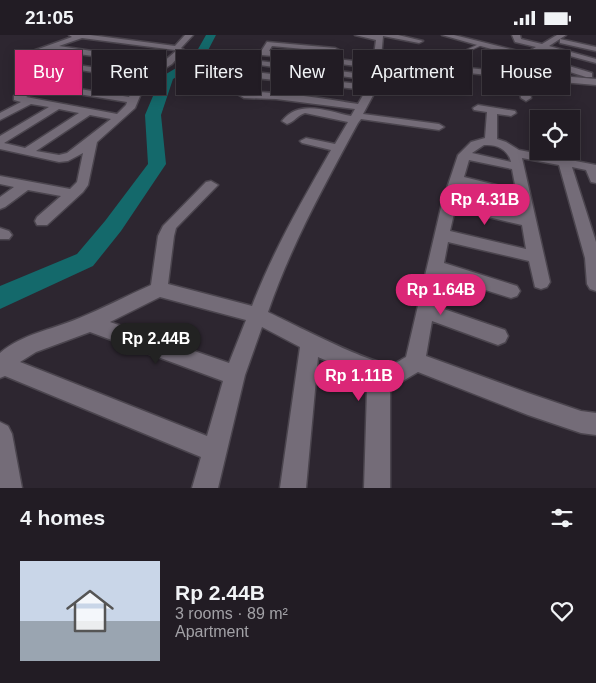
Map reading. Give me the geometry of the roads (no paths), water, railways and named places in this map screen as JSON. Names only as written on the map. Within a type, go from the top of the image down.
[{"type":"street","points":[[94,35],[178,47]]},
{"type":"street","points":[[112,35],[132,36],[149,40],[159,35]]},
{"type":"street","points":[[178,47],[189,35]]},
{"type":"street","points":[[359,35],[371,50]]},
{"type":"street","points":[[446,35],[505,50]]},
{"type":"street","points":[[516,35],[518,40],[596,61]]},
{"type":"street","points":[[48,47],[158,63],[135,76],[19,59],[48,47],[78,36],[178,47]]},
{"type":"street","points":[[78,36],[140,47]]},
{"type":"street","points":[[536,50],[559,37],[596,49]]},
{"type":"street","points":[[271,54],[264,53],[271,41],[332,50]]},
{"type":"street","points":[[396,50],[420,41]]},
{"type":"street","points":[[166,64],[178,54],[180,50],[178,47]]},
{"type":"street","points":[[261,62],[353,58]]},
{"type":"street","points":[[261,72],[353,60]]},
{"type":"street","points":[[570,69],[596,77]]},
{"type":"street","points":[[570,80],[596,82]]},
{"type":"street","points":[[82,92],[132,100]]},
{"type":"street","points":[[23,95],[17,98],[119,117]]},
{"type":"street","points":[[0,146],[65,158],[92,140],[119,117],[131,106],[134,95]]},
{"type":"street","points":[[244,95],[276,96],[359,114],[439,127]]},
{"type":"street","points":[[205,488],[235,375],[273,273],[304,209],[359,114],[365,95]]},
{"type":"street","points":[[0,117],[28,101]]},
{"type":"street","points":[[0,141],[57,106]]},
{"type":"street","points":[[478,108],[511,113]]},
{"type":"street","points":[[287,121],[295,113],[305,110],[359,114]]},
{"type":"street","points":[[28,151],[88,111]]},
{"type":"street","points":[[491,140],[492,111]]},
{"type":"street","points":[[42,221],[72,195],[83,182],[92,140]]},
{"type":"street","points":[[417,362],[416,352],[449,203],[464,155],[471,145],[491,140],[517,160],[541,282]]},
{"type":"street","points":[[306,141],[340,148]]},
{"type":"street","points":[[464,155],[564,162],[591,167],[596,179]]},
{"type":"street","points":[[564,162],[589,224],[596,284]]},
{"type":"street","points":[[457,179],[524,196]]},
{"type":"street","points":[[0,180],[72,195]]},
{"type":"street","points":[[0,204],[25,185]]},
{"type":"street","points":[[159,289],[166,236],[170,226],[211,185]]},
{"type":"street","points":[[449,203],[528,221]]},
{"type":"street","points":[[442,235],[536,257]]},
{"type":"street","points":[[434,267],[511,291]]},
{"type":"street","points":[[215,451],[1,366],[14,353],[42,339],[69,332],[159,289],[256,315],[381,374],[394,375],[417,362]]},
{"type":"street","points":[[425,310],[498,336]]},
{"type":"street","points":[[89,323],[235,375]]},
{"type":"street","points":[[293,488],[310,342]]},
{"type":"street","points":[[417,362],[520,401],[581,422],[596,424]]},
{"type":"street","points":[[377,488],[378,390],[381,374]]},
{"type":"street","points":[[0,435],[9,488]]},
{"type":"lane","points":[[468,50],[482,44]]},
{"type":"waterway","points":[[0,298],[85,260],[113,226],[157,164],[153,115],[167,77],[198,60],[211,35]]}]
